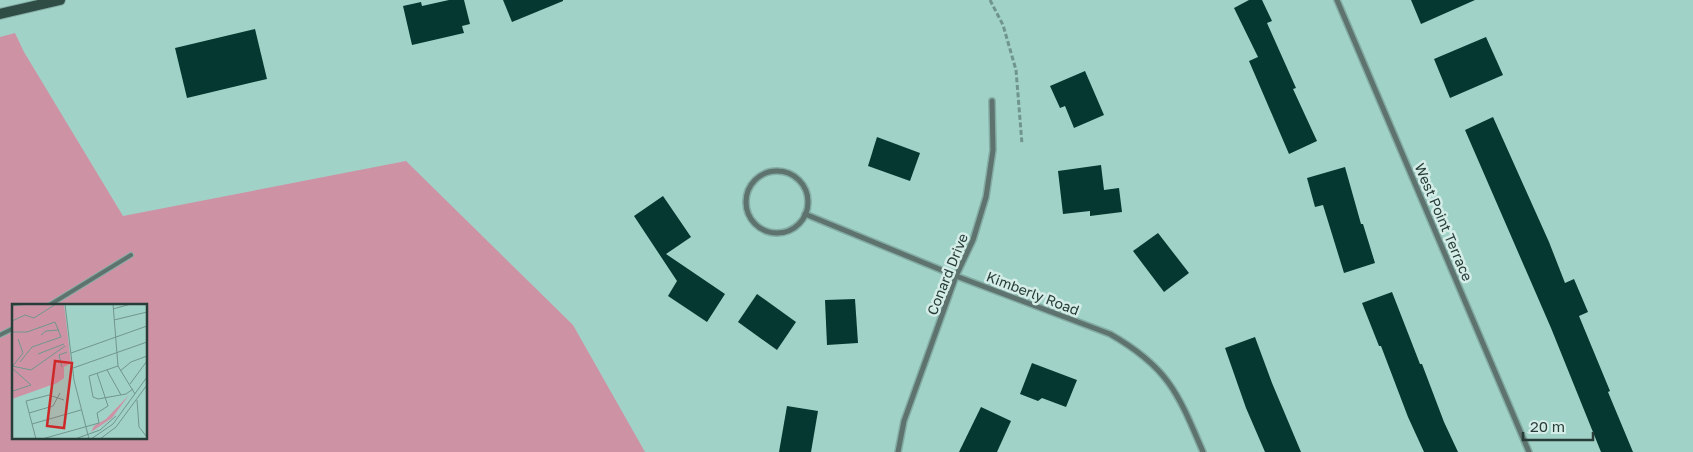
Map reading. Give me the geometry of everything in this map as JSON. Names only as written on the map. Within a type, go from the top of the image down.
[{"type":"main road","points":[[0,14],[60,0]]},
{"type":"street","name":"West Point Terrace","points":[[1337,0],[1529,452]]},
{"type":"street","name":"Conard Drive","points":[[898,452],[904,421],[956,276],[974,240],[986,197],[993,150],[992,101]]},
{"type":"street","points":[[782,171],[791,174],[804,187],[808,205],[805,214],[800,223],[792,229],[772,233],[762,230],[751,219],[746,205],[746,195],[756,178],[764,173],[782,171]]},
{"type":"street","name":"Kimberly Road","points":[[805,214],[956,276],[1110,334],[1129,345],[1162,373],[1174,390],[1203,452]]},
{"type":"lane","points":[[51,304],[131,255]]},
{"type":"lane","points":[[0,335],[12,329]]},
{"type":"path","points":[[990,0],[1003,25],[1016,70],[1022,144]]},
{"type":"shaded area","points":[[15,33],[24,52],[123,216],[406,161],[573,325],[645,452],[0,452],[0,37]]},
{"type":"building","points":[[449,0],[464,0],[470,24],[462,26],[464,33],[412,45],[403,6],[421,2],[422,6]]},
{"type":"building","points":[[503,0],[563,0],[563,1],[512,22]]},
{"type":"building","points":[[1249,0],[1262,0],[1272,21],[1267,23],[1296,88],[1293,89],[1317,141],[1289,154],[1249,61],[1258,57],[1234,8]]},
{"type":"building","points":[[1411,0],[1475,0],[1421,24]]},
{"type":"building","points":[[255,29],[267,79],[187,98],[175,48]]},
{"type":"building","points":[[1486,37],[1503,75],[1450,98],[1434,59]]},
{"type":"building","points":[[1085,71],[1104,115],[1074,128],[1065,106],[1060,108],[1050,86]]},
{"type":"building","points":[[1493,117],[1549,242],[1565,283],[1574,279],[1588,312],[1579,316],[1633,452],[1601,452],[1551,328],[1465,130]]},
{"type":"building","points":[[877,137],[920,153],[910,181],[868,166]]},
{"type":"building","points":[[1101,165],[1104,190],[1119,188],[1122,212],[1090,216],[1090,211],[1063,214],[1058,171]]},
{"type":"building","points":[[1345,167],[1361,224],[1363,224],[1375,263],[1344,273],[1323,205],[1315,207],[1307,178]]},
{"type":"building","points":[[663,196],[691,237],[666,254],[725,294],[707,322],[668,296],[677,281],[634,216]]},
{"type":"building","points":[[1158,233],[1189,273],[1164,292],[1133,251]]},
{"type":"building","points":[[1392,292],[1420,364],[1422,364],[1444,422],[1458,452],[1424,452],[1408,417],[1381,346],[1379,346],[1362,303]]},
{"type":"building","points":[[757,294],[796,322],[777,350],[738,322]]},
{"type":"building","points":[[855,299],[858,343],[827,345],[825,300]]},
{"type":"building","points":[[1255,337],[1301,452],[1265,452],[1246,408],[1225,348]]},
{"type":"building","points":[[1032,363],[1077,380],[1066,407],[1042,398],[1038,401],[1020,394]]},
{"type":"building","points":[[787,406],[818,411],[811,452],[779,452]]},
{"type":"building","points":[[981,407],[1011,421],[997,452],[959,452]]}]
